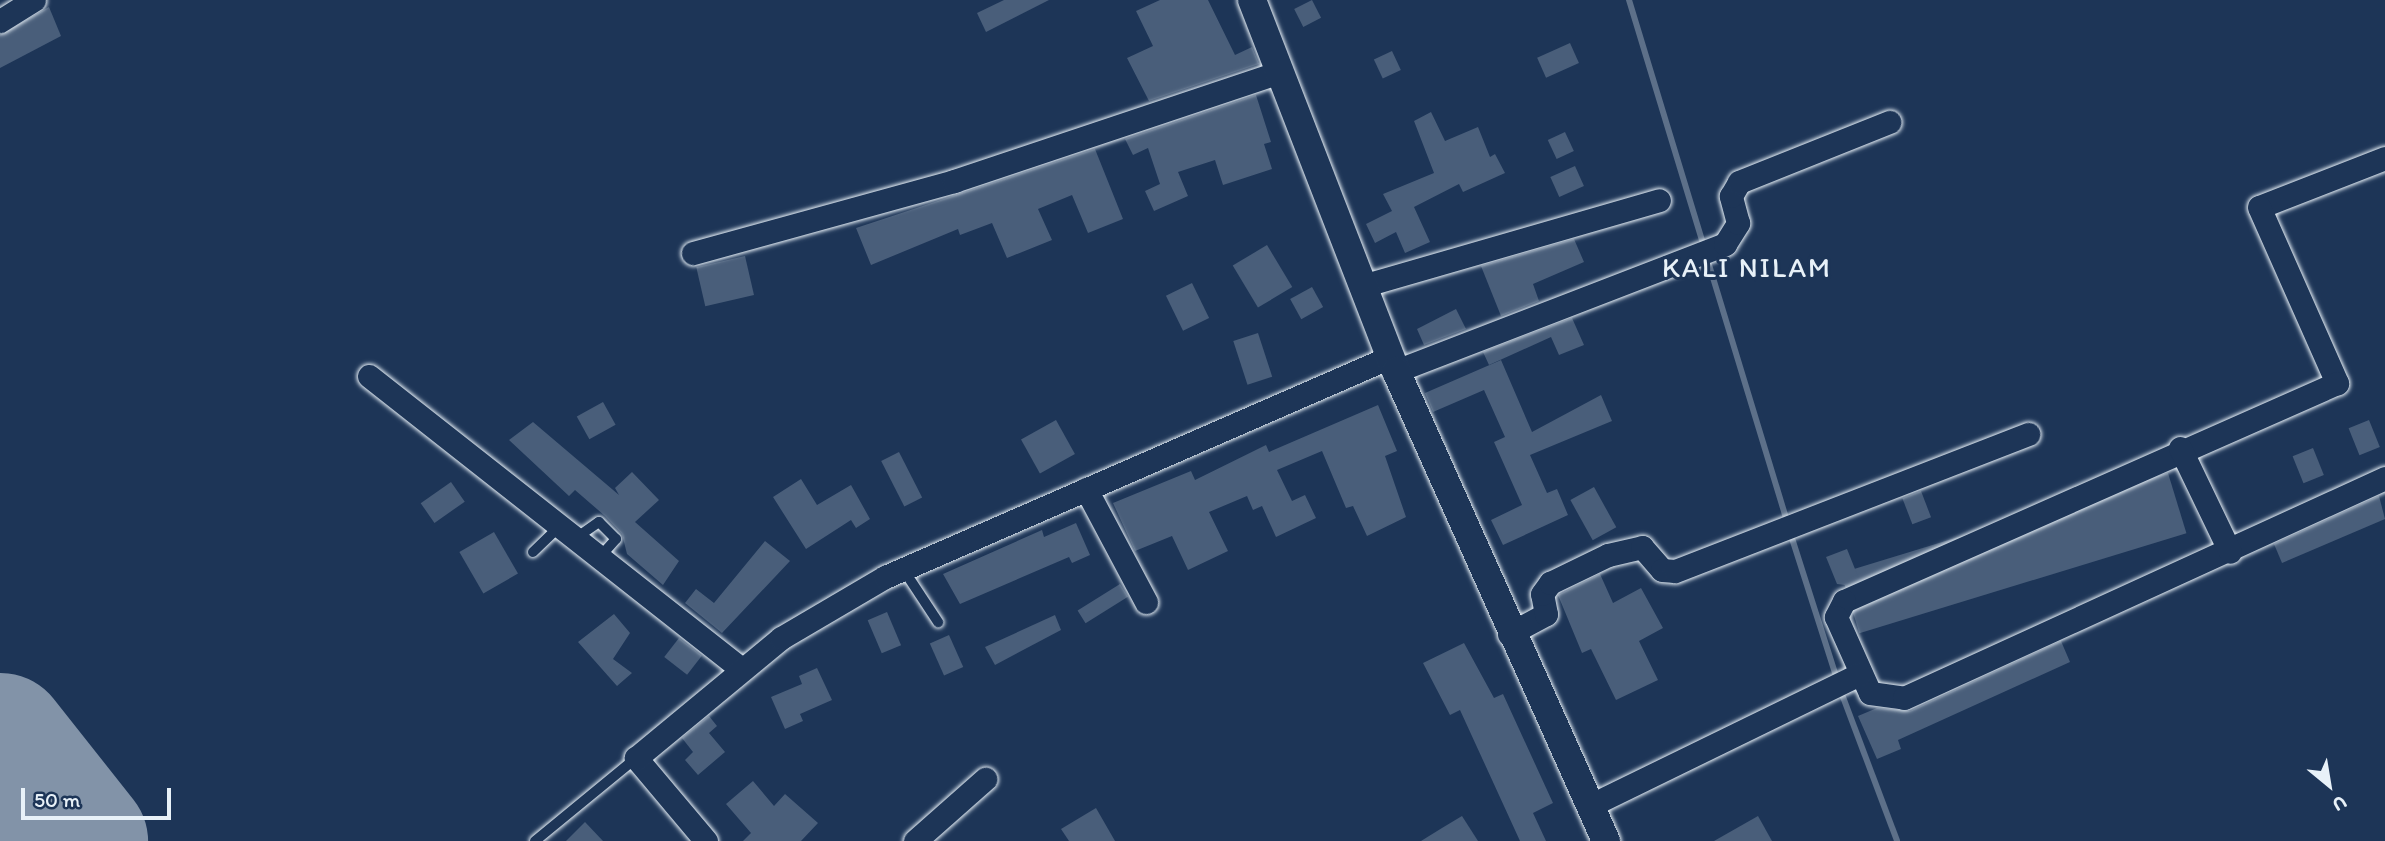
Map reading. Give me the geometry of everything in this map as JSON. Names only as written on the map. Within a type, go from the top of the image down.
[{"type":"street","points":[[0,21],[34,0]]},
{"type":"street","points":[[1254,0],[1277,73],[1393,364],[1509,634],[1606,841]]},
{"type":"street","points":[[693,253],[954,181],[1277,73]]},
{"type":"street","points":[[706,841],[636,758],[742,669],[813,617],[902,569],[1086,489],[1393,364],[1725,244],[1738,223],[1731,196],[1739,182],[1889,122]]},
{"type":"street","points":[[1842,683],[1836,617],[1844,601],[2180,448],[2337,383],[2259,207],[2385,158]]},
{"type":"street","points":[[1362,286],[1660,200]]},
{"type":"street","points":[[369,376],[742,669]]},
{"type":"street","points":[[1509,634],[1546,614],[1542,594],[1550,583],[1608,555],[1642,547],[1662,570],[1675,571],[2028,434]]},
{"type":"street","points":[[2180,448],[2230,552]]},
{"type":"street","points":[[1586,799],[1842,683],[1870,693],[1904,698],[2230,552],[2385,478]]},
{"type":"street","points":[[1086,489],[1146,602]]},
{"type":"street","points":[[915,841],[985,779]]},
{"type":"lane","points":[[533,552],[569,531]]},
{"type":"lane","points":[[902,569],[939,622]]},
{"type":"lane","points":[[534,841],[636,758]]},
{"type":"building","points":[[1004,0],[1049,0],[986,32],[977,13]]},
{"type":"building","points":[[1160,0],[1208,0],[1235,55],[1252,47],[1259,64],[1149,101],[1127,58],[1153,46],[1136,11]]},
{"type":"building","points":[[1312,0],[1321,18],[1303,27],[1294,9]]},
{"type":"building","points":[[49,7],[61,36],[0,68],[0,35]]},
{"type":"building","points":[[1570,43],[1579,63],[1546,78],[1537,58]]},
{"type":"building","points":[[1392,51],[1401,70],[1383,78],[1374,59]]},
{"type":"building","points":[[1256,95],[1271,142],[1264,144],[1272,169],[1223,185],[1215,160],[1178,172],[1188,196],[1154,211],[1145,191],[1160,184],[1148,148],[1133,155],[1125,139]]},
{"type":"building","points":[[1431,112],[1445,141],[1478,127],[1490,157],[1495,154],[1505,173],[1463,192],[1459,184],[1414,207],[1430,242],[1405,253],[1396,232],[1375,243],[1366,224],[1392,211],[1383,194],[1434,173],[1414,121]]},
{"type":"building","points":[[1565,132],[1574,151],[1557,159],[1548,140]]},
{"type":"building","points":[[1095,149],[1123,219],[1088,233],[1072,195],[1038,209],[1052,240],[1007,258],[992,223],[960,235],[958,229],[871,265],[856,228]]},
{"type":"building","points":[[1575,166],[1584,186],[1559,197],[1550,177]]},
{"type":"building","points":[[1574,239],[1584,262],[1533,284],[1539,301],[1501,316],[1481,266]]},
{"type":"building","points":[[1267,245],[1292,287],[1258,308],[1233,266]]},
{"type":"building","points":[[745,256],[754,295],[705,306],[696,267]]},
{"type":"building","points":[[1192,283],[1209,318],[1183,331],[1166,296]]},
{"type":"building","points":[[1312,287],[1323,307],[1301,319],[1290,299]]},
{"type":"building","points":[[1456,309],[1466,329],[1424,345],[1417,329]]},
{"type":"building","points":[[1572,318],[1584,345],[1559,355],[1551,337],[1489,365],[1483,352]]},
{"type":"building","points":[[1258,333],[1272,377],[1247,385],[1233,341]]},
{"type":"building","points":[[1501,360],[1532,432],[1601,395],[1612,421],[1530,455],[1547,493],[1557,489],[1568,515],[1503,545],[1491,520],[1522,505],[1494,442],[1505,437],[1484,390],[1433,412],[1425,393]]},
{"type":"building","points":[[603,402],[616,425],[589,439],[577,417]]},
{"type":"building","points":[[1378,405],[1397,451],[1385,456],[1406,517],[1367,536],[1353,506],[1346,508],[1322,451],[1277,470],[1292,501],[1305,495],[1316,518],[1276,537],[1262,506],[1253,510],[1247,496],[1209,512],[1228,551],[1188,570],[1172,536],[1135,551],[1113,503],[1191,471],[1195,480],[1266,445],[1269,452]]},
{"type":"building","points":[[1056,420],[1075,454],[1040,474],[1021,439]]},
{"type":"building","points":[[2369,420],[2380,447],[2359,455],[2349,428]]},
{"type":"building","points":[[533,422],[619,495],[615,488],[632,472],[659,500],[635,522],[679,561],[663,585],[627,554],[622,534],[605,516],[575,490],[569,496],[509,440]]},
{"type":"building","points":[[2313,448],[2324,475],[2303,483],[2293,456]]},
{"type":"building","points":[[899,452],[922,497],[904,507],[881,461]]},
{"type":"building","points":[[2168,473],[2186,533],[1859,633],[1841,573]]},
{"type":"building","points":[[801,479],[817,505],[851,485],[870,519],[856,528],[851,520],[806,549],[773,497]]},
{"type":"building","points":[[451,482],[465,502],[434,523],[421,503]]},
{"type":"building","points":[[1594,487],[1616,527],[1593,540],[1570,500]]},
{"type":"building","points":[[1921,491],[1931,517],[1912,524],[1902,498]]},
{"type":"building","points":[[2379,496],[2385,519],[2282,563],[2274,544]]},
{"type":"building","points":[[1076,523],[1090,555],[1072,563],[1069,557],[960,604],[943,574],[1042,530],[1044,537]]},
{"type":"building","points":[[494,532],[518,574],[483,594],[459,552]]},
{"type":"building","points":[[765,541],[790,561],[722,633],[685,603],[696,589],[714,603]]},
{"type":"building","points":[[1847,549],[1859,579],[1845,585],[1837,584],[1826,557]]},
{"type":"building","points":[[1600,574],[1613,603],[1641,588],[1663,628],[1639,641],[1658,680],[1616,700],[1591,649],[1582,653],[1558,595]]},
{"type":"building","points":[[1120,584],[1128,597],[1086,623],[1078,610]]},
{"type":"building","points":[[887,612],[901,645],[882,653],[868,620]]},
{"type":"building","points":[[614,614],[630,633],[613,659],[632,673],[617,686],[578,642]]},
{"type":"building","points":[[1055,615],[1061,630],[995,665],[985,647]]},
{"type":"building","points":[[949,635],[963,667],[944,676],[930,644]]},
{"type":"building","points":[[679,638],[702,656],[687,675],[664,657]]},
{"type":"building","points":[[2061,641],[2070,662],[1898,740],[1901,749],[1877,759],[1858,716],[1877,708],[1910,711]]},
{"type":"building","points":[[1464,643],[1494,698],[1503,694],[1553,803],[1533,813],[1546,841],[1520,841],[1460,710],[1450,715],[1423,663]]},
{"type":"building","points":[[817,668],[832,700],[800,714],[803,721],[785,729],[771,697],[802,684],[799,676]]},
{"type":"building","points":[[709,716],[717,726],[709,733],[725,752],[698,775],[685,760],[693,752],[682,738]]},
{"type":"building","points":[[753,781],[774,806],[785,794],[818,823],[801,841],[743,841],[751,833],[726,804]]},
{"type":"building","points":[[1096,808],[1115,841],[1069,841],[1061,829]]},
{"type":"building","points":[[1462,816],[1478,841],[1421,841],[1442,828]]},
{"type":"building","points":[[1758,816],[1772,841],[1714,841]]},
{"type":"building","points":[[585,822],[603,841],[566,841]]},
{"type":"waterway","points":[[1629,0],[1704,247]]},
{"type":"waterway","points":[[1707,258],[1787,522]]},
{"type":"waterway","points":[[1790,532],[1837,679]]},
{"type":"waterway","points":[[1840,689],[1897,841]]},
{"type":"runway","points":[[0,740],[80,841]]},
{"type":"district","name":"KALI NILAM","points":[[1747,267]]}]
